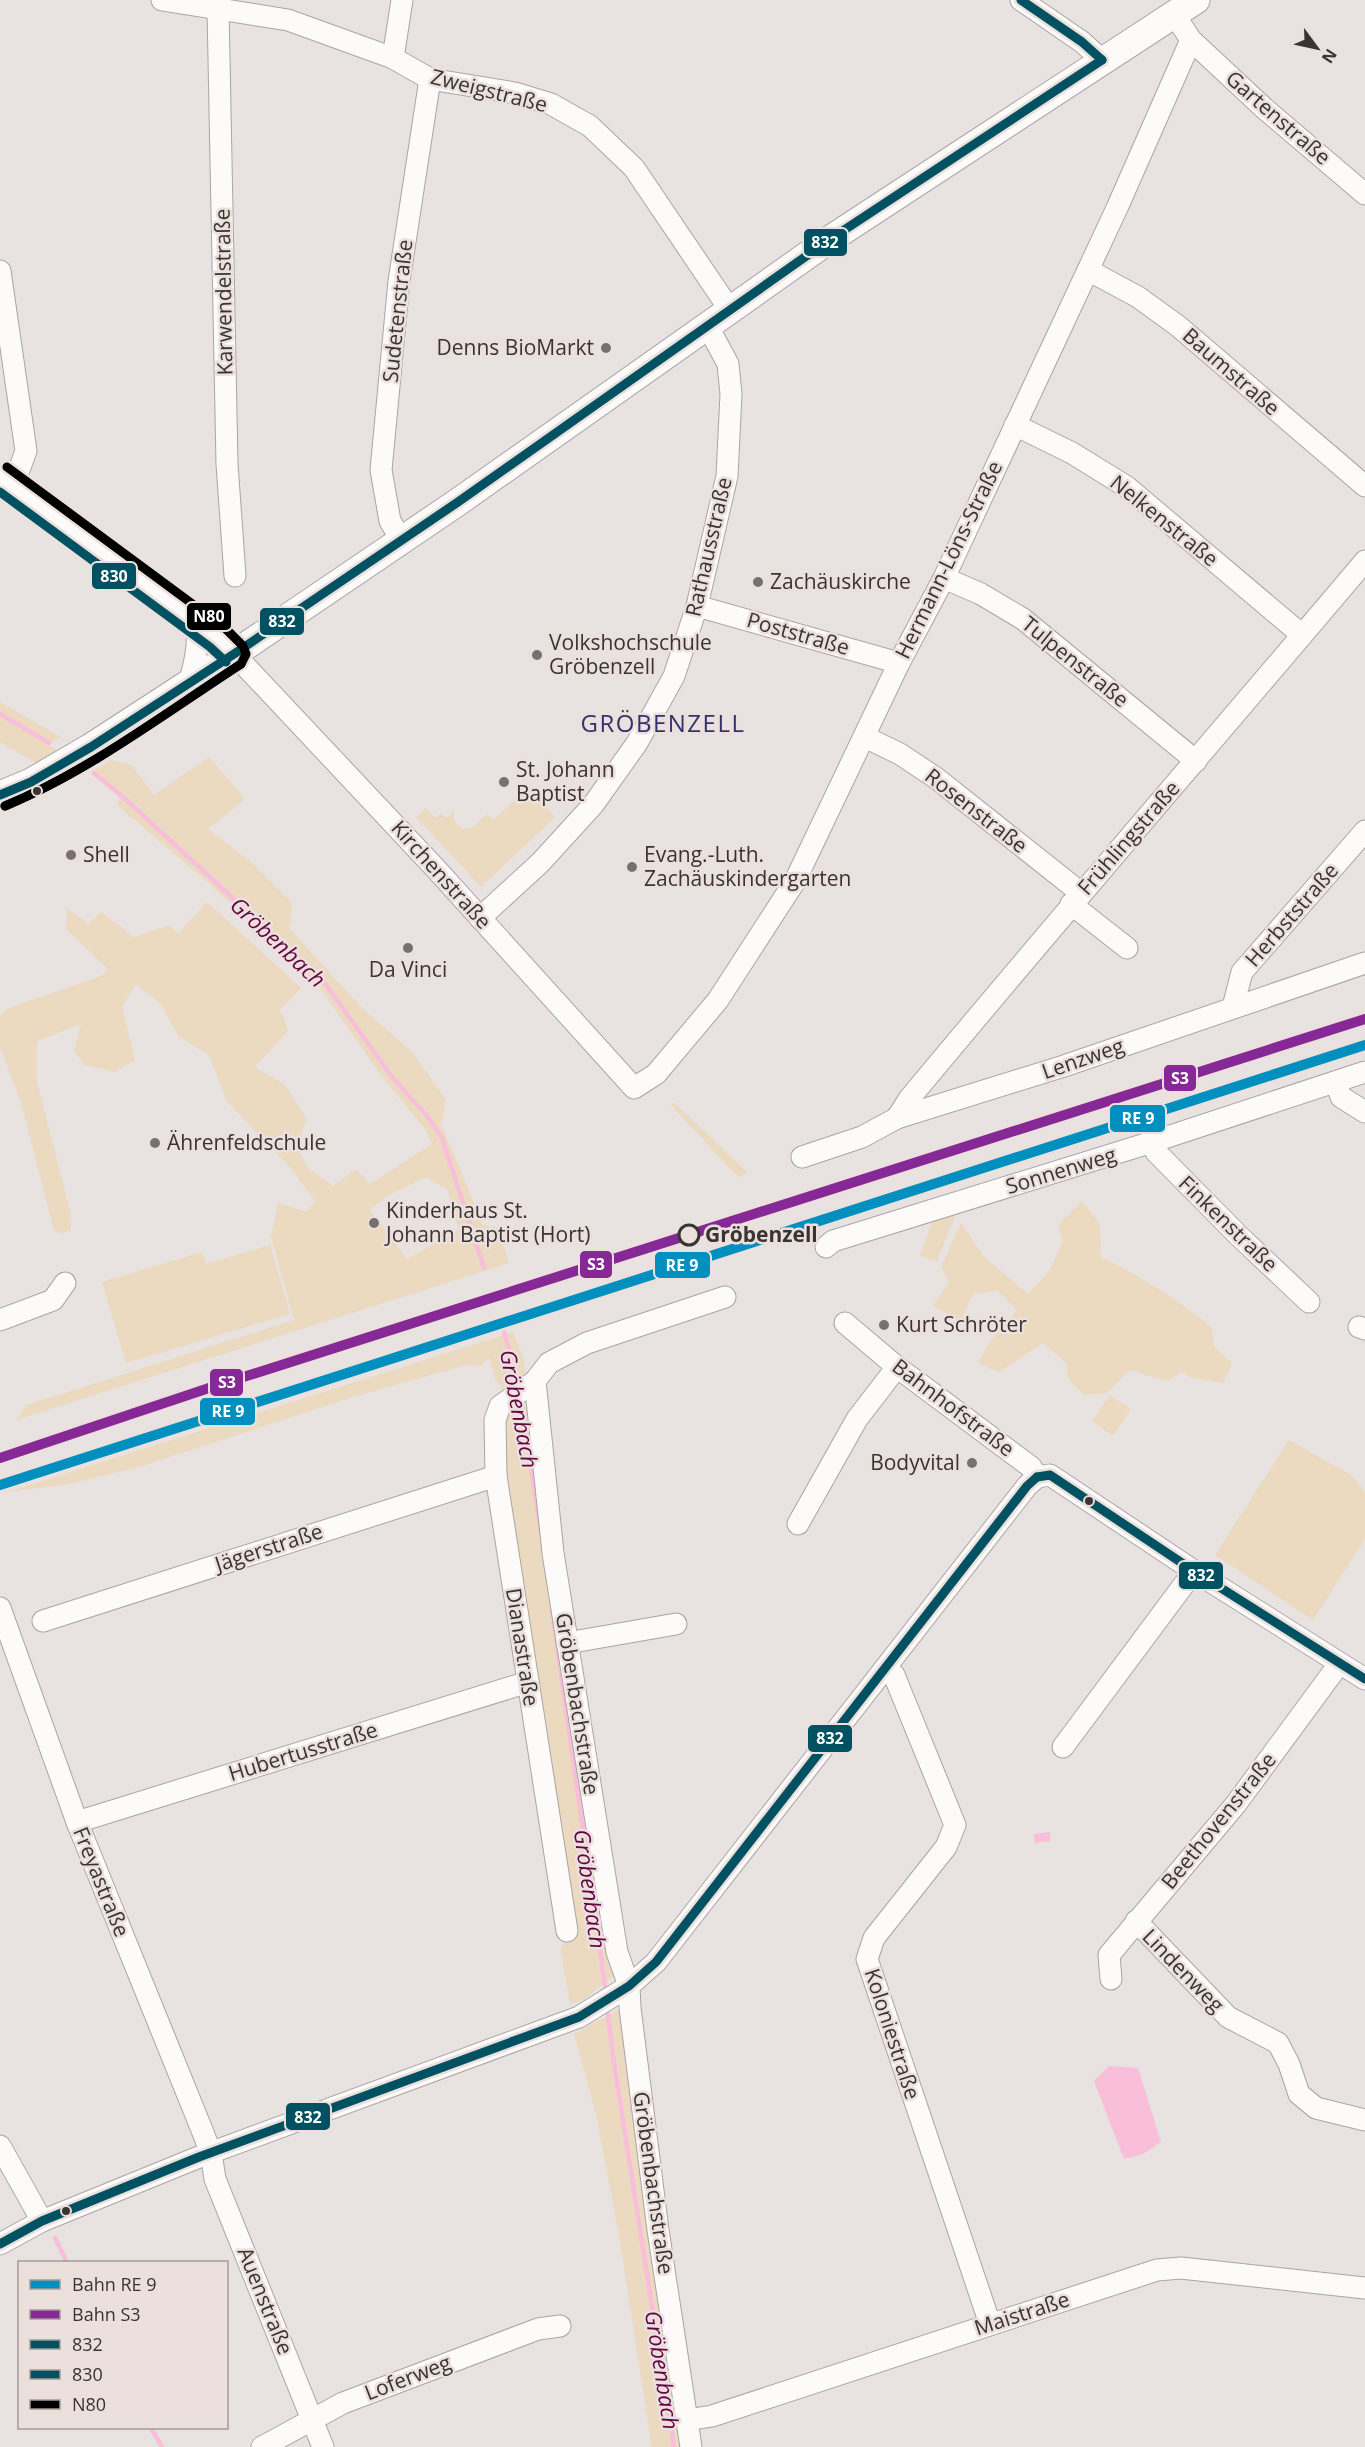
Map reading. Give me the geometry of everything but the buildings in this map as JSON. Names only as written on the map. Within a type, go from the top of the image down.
[{"type":"main road","points":[[0,795],[32,783],[189,684],[402,541],[829,240],[1185,7]]},
{"type":"street","name":"Zweigstraße","points":[[162,0],[218,8],[288,10],[393,58],[430,79],[514,93],[551,104],[590,126],[634,168],[730,310]]},
{"type":"street","points":[[393,58],[402,0]]},
{"type":"street","points":[[1021,0],[1082,42],[1102,60]]},
{"type":"street","points":[[1185,7],[1191,40]]},
{"type":"street","name":"Karwendelstraße","points":[[218,8],[227,464],[235,576]]},
{"type":"street","name":"Gartenstraße","points":[[1191,40],[1265,109],[1365,194]]},
{"type":"street","name":"Hermann-Löns-Straße","points":[[648,1081],[718,1000],[795,881],[899,663],[944,578],[1088,270],[1191,40]]},
{"type":"street","name":"Sudetenstraße","points":[[402,541],[390,521],[381,470],[399,281],[430,79]]},
{"type":"street","name":"Baumstraße","points":[[1088,270],[1138,297],[1178,326],[1365,486]]},
{"type":"street","points":[[0,271],[26,451],[6,482]]},
{"type":"street","name":"Rathausstraße","points":[[480,918],[540,863],[592,805],[637,743],[674,676],[697,606],[727,476],[731,393],[728,364],[707,325]]},
{"type":"street","name":"Nelkenstraße","points":[[1015,425],[1072,453],[1127,487],[1302,636]]},
{"type":"street","name":"Kirchenstraße","points":[[6,482],[196,622],[234,654],[480,918],[634,1088],[648,1081]]},
{"type":"street","name":"Frühlingstraße","points":[[897,1118],[909,1099],[1076,898],[1196,761],[1365,561]]},
{"type":"street","name":"Tulpenstraße","points":[[944,578],[981,594],[1023,619],[1196,761]]},
{"type":"street","name":"Poststraße","points":[[697,606],[899,663]]},
{"type":"street","points":[[189,684],[198,632],[196,622]]},
{"type":"street","name":"Rosenstraße","points":[[865,737],[900,754],[936,778],[1076,898],[1127,948]]},
{"type":"street","name":"Herbststraße","points":[[1233,1007],[1242,972],[1365,831]]},
{"type":"street","name":"Lenzweg","points":[[802,1157],[862,1137],[897,1118],[1064,1066],[1365,963]]},
{"type":"street","name":"Sonnenweg","points":[[826,1247],[833,1241],[1152,1142],[1365,1072]]},
{"type":"street","points":[[1336,1082],[1341,1097],[1365,1112]]},
{"type":"street","name":"Finkenstraße","points":[[1152,1142],[1156,1152],[1239,1236],[1309,1302]]},
{"type":"street","points":[[0,1320],[53,1300],[65,1283]]},
{"type":"street","points":[[531,1383],[549,1363],[587,1343],[725,1297]]},
{"type":"street","name":"Bahnhofstraße","points":[[845,1323],[897,1367],[1031,1467],[1037,1477]]},
{"type":"street","points":[[798,1524],[857,1419],[897,1367]]},
{"type":"street","name":"Dianastraße","points":[[531,1383],[500,1406],[495,1420],[496,1476],[567,1931]]},
{"type":"street","name":"Gröbenbachstraße","points":[[531,1383],[553,1553],[622,1991],[630,2008],[658,2230],[691,2447]]},
{"type":"street","points":[[0,2244],[42,2221],[211,2153],[579,2018],[622,1991],[656,1962],[1027,1486],[1037,1477],[1050,1475],[1194,1571],[1365,1679]]},
{"type":"street","name":"Jägerstraße","points":[[43,1621],[496,1476]]},
{"type":"street","points":[[1063,1747],[1194,1571]]},
{"type":"street","name":"Freyastraße","points":[[0,1608],[77,1822],[211,2153]]},
{"type":"street","points":[[567,1643],[676,1624]]},
{"type":"street","name":"Beethovenstraße","points":[[1111,1979],[1109,1955],[1236,1804],[1339,1664]]},
{"type":"street","name":"Koloniestraße","points":[[886,1668],[894,1675],[955,1825],[946,1847],[874,1938],[867,1959],[990,2324]]},
{"type":"street","name":"Hubertusstraße","points":[[77,1822],[528,1682]]},
{"type":"street","name":"Lindenweg","points":[[1136,1922],[1228,2017],[1278,2043],[1289,2064],[1299,2094],[1316,2108],[1365,2120]]},
{"type":"street","points":[[0,2146],[42,2221]]},
{"type":"street","name":"Auenstraße","points":[[211,2153],[215,2179],[323,2447]]},
{"type":"street","name":"Maistraße","points":[[687,2421],[712,2416],[1157,2270],[1181,2268],[1365,2288]]},
{"type":"street","name":"Loferweg","points":[[262,2447],[343,2403],[538,2329],[560,2326]]},
{"type":"shaded area","points":[[0,702],[61,737],[48,745],[57,750],[36,763],[0,742]]},
{"type":"shaded area","points":[[209,757],[245,799],[208,829],[251,862],[292,903],[289,928],[363,1009],[412,1052],[446,1100],[441,1124],[483,1225],[497,1227],[509,1263],[16,1420],[27,1405],[294,1320],[271,1237],[278,1203],[306,1212],[315,1201],[290,1167],[226,1100],[209,1055],[178,1036],[161,1004],[136,984],[122,1007],[135,1060],[115,1072],[84,1065],[74,1050],[81,1024],[37,1041],[37,1082],[70,1211],[71,1229],[62,1234],[54,1231],[22,1106],[0,1047],[0,1017],[6,1009],[101,976],[108,969],[66,929],[67,908],[89,924],[101,912],[134,937],[170,925],[178,934],[207,902],[301,988],[279,1011],[283,1015],[288,1031],[255,1067],[285,1085],[307,1119],[296,1146],[308,1168],[333,1186],[356,1169],[370,1184],[432,1144],[426,1130],[383,1078],[320,988],[211,885],[117,805],[120,792],[95,770],[111,760],[131,765],[154,795]],"holes":[[[426,1177],[447,1189],[459,1230],[407,1259],[370,1210],[387,1196]]]},
{"type":"shaded area","points":[[528,788],[555,817],[481,887],[416,817],[426,808],[435,818],[441,813],[446,818],[455,810],[453,817],[457,825],[463,829],[472,828],[487,814],[493,820]]},
{"type":"shaded area","points":[[675,1103],[748,1173],[738,1177],[671,1105]]},
{"type":"shaded area","points":[[1082,1201],[1100,1224],[1101,1257],[1159,1289],[1212,1328],[1214,1346],[1232,1364],[1223,1383],[1190,1377],[1182,1372],[1167,1381],[1129,1370],[1107,1393],[1084,1395],[1068,1379],[1067,1364],[1043,1343],[999,1372],[978,1363],[989,1343],[1017,1310],[998,1291],[973,1294],[961,1321],[933,1306],[949,1282],[941,1267],[961,1223],[984,1257],[1028,1294],[1050,1270],[1063,1240],[1058,1225]]},
{"type":"shaded area","points":[[958,1208],[937,1261],[920,1256],[935,1213]]},
{"type":"shaded area","points":[[270,1245],[290,1314],[126,1363],[102,1282],[202,1252],[206,1264]]},
{"type":"shaded area","points":[[513,1332],[523,1356],[526,1375],[504,1389],[495,1379],[489,1357],[480,1367],[470,1364],[356,1396],[139,1467],[70,1484],[7,1492]]},
{"type":"shaded area","points":[[1110,1395],[1131,1409],[1113,1436],[1092,1421]]},
{"type":"shaded area","points":[[529,1406],[616,1974],[583,2000],[570,2004],[561,1952],[567,1931],[501,1454],[505,1412]]},
{"type":"shaded area","points":[[1289,1440],[1351,1475],[1365,1492],[1365,1539],[1313,1620],[1215,1555]]},
{"type":"shaded area","points":[[1050,1832],[1051,1841],[1035,1843],[1034,1834]]},
{"type":"shaded area","points":[[623,2007],[685,2447],[652,2447],[619,2235],[596,2114],[574,2034]]},
{"type":"shaded area","points":[[1109,2066],[1138,2068],[1161,2142],[1143,2154],[1124,2159],[1094,2081]]},
{"type":"waterway","name":"Gröbenbach","points":[[0,714],[49,743]]},
{"type":"waterway","name":"Gröbenbach","points":[[94,773],[324,982],[392,1077],[427,1116],[442,1138],[484,1268]]},
{"type":"waterway","name":"Gröbenbach","points":[[504,1332],[519,1385]]},
{"type":"waterway","name":"Gröbenbach","points":[[521,1399],[541,1533]]},
{"type":"waterway","name":"Gröbenbach","points":[[552,1610],[606,1993]]},
{"type":"waterway","name":"Gröbenbach","points":[[607,2008],[674,2447]]},
{"type":"waterway","points":[[55,2238],[66,2261]]},
{"type":"waterway","points":[[152,2429],[162,2447]]},
{"type":"transit line","name":"832","points":[[1021,0],[1082,42],[1102,60]]},
{"type":"transit line","name":"832","points":[[0,795],[31,782],[91,747],[234,654],[458,502],[829,240],[1102,60]]},
{"type":"transit line","name":"N80","points":[[5,806],[66,776],[126,741],[241,664],[246,654],[243,646],[225,628],[7,467]]},
{"type":"transit line","name":"830","points":[[0,492],[210,647],[226,662]]},
{"type":"transit line","name":"830","points":[[5,806],[96,759],[241,664]]},
{"type":"transit line","points":[[0,1485],[1365,1045]]},
{"type":"transit line","name":"832","points":[[1037,1477],[1050,1475],[1194,1571],[1365,1679]]},
{"type":"transit line","name":"832","points":[[0,2244],[42,2221],[199,2157],[579,2017],[629,1986],[656,1962],[1027,1486],[1037,1477]]},
{"type":"rail line","name":"S3","points":[[0,1458],[209,1388],[1365,1019]]},
{"type":"place","name":"Denns BioMarkt","points":[[606,348]]},
{"type":"place","name":"Zachäuskirche","points":[[758,582]]},
{"type":"place","name":"Volkshochschule Gröbenzell","points":[[537,655]]},
{"type":"place","name":"St. Johann Baptist","points":[[504,782]]},
{"type":"place","name":"Shell","points":[[71,855]]},
{"type":"place","name":"Evang.-Luth. Zachäuskindergarten","points":[[632,867]]},
{"type":"place","name":"Da Vinci","points":[[408,948]]},
{"type":"place","name":"Ährenfeldschule","points":[[155,1143]]},
{"type":"place","name":"Kinderhaus St. Johann Baptist (Hort)","points":[[374,1223]]},
{"type":"place","name":"Gröbenzell","points":[[689,1235]]},
{"type":"place","name":"Kurt Schröter","points":[[884,1325]]},
{"type":"place","name":"Bodyvital","points":[[972,1463]]},
{"type":"district","name":"GRÖBENZELL","points":[[663,724]]}]
